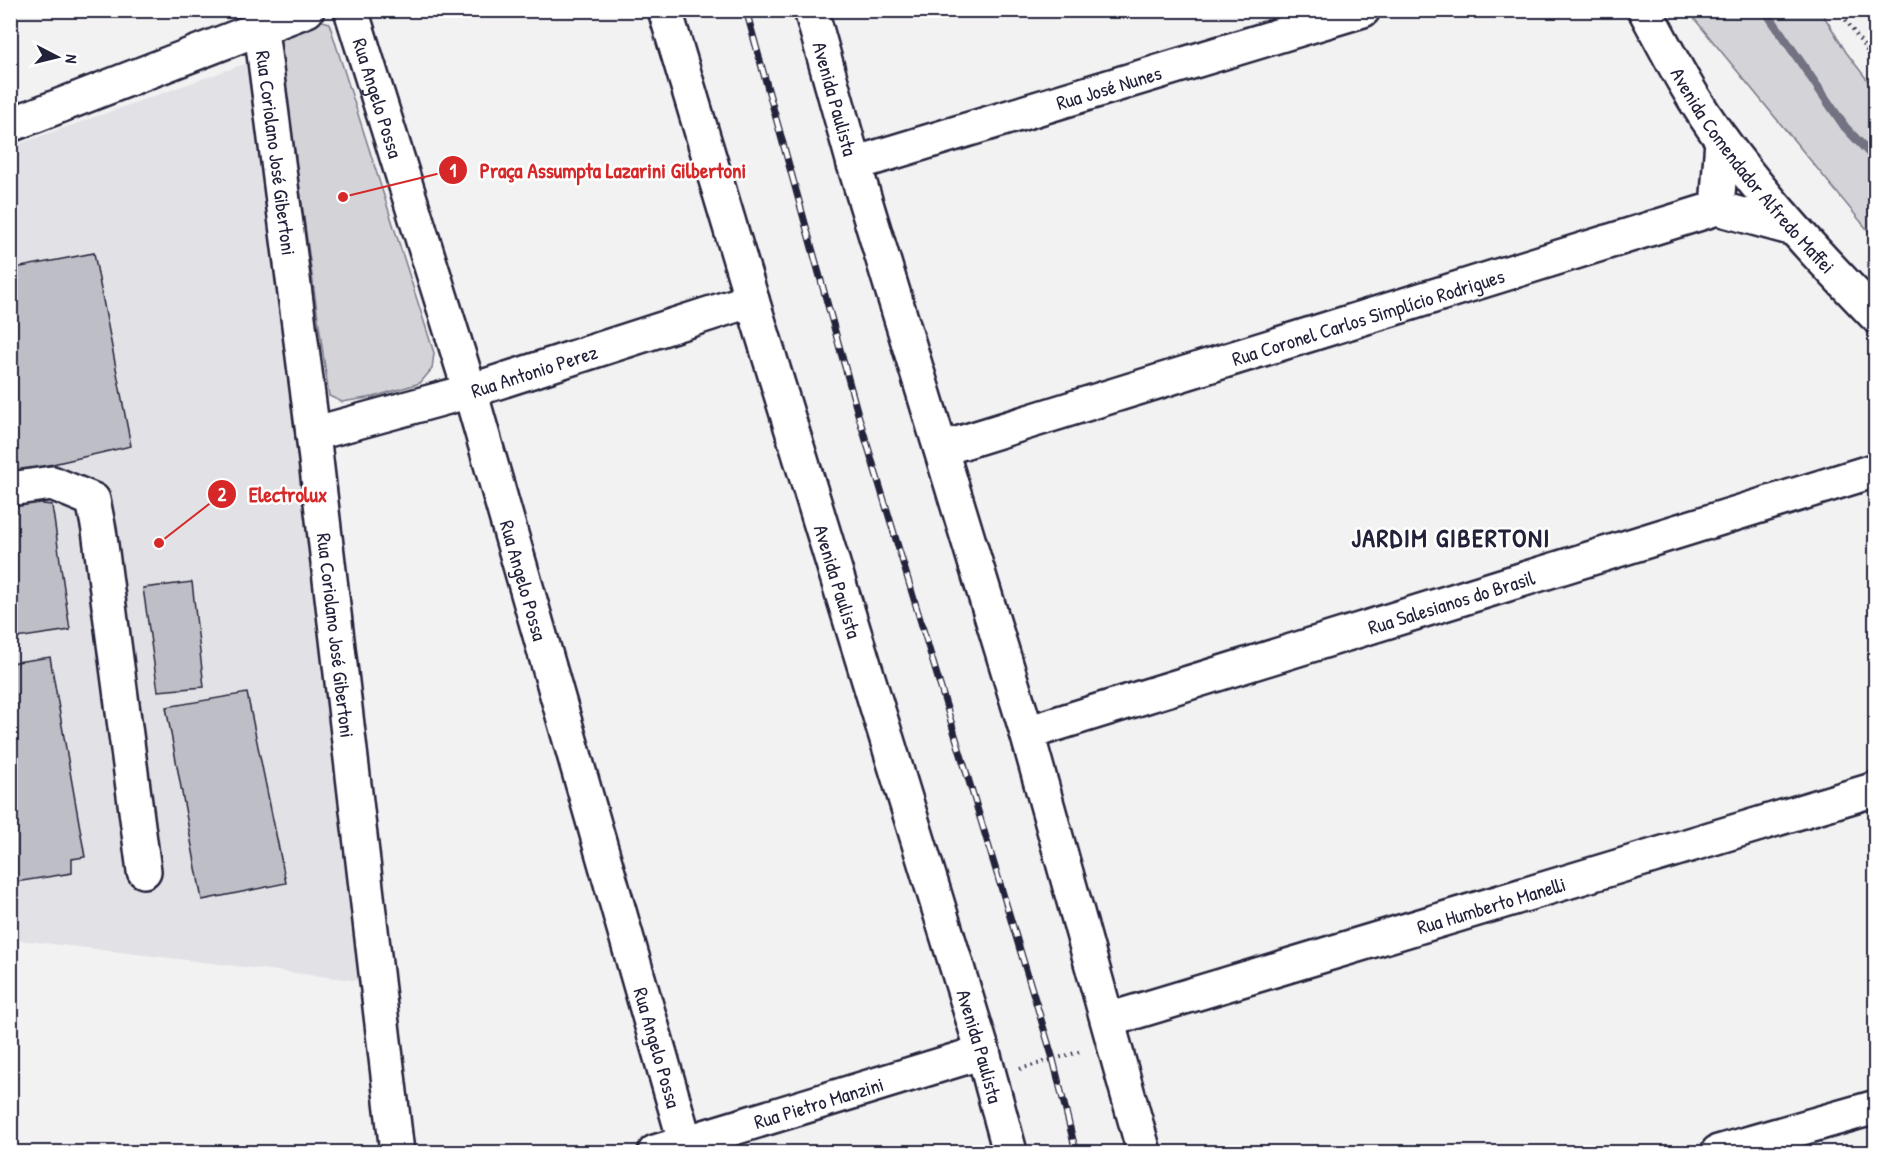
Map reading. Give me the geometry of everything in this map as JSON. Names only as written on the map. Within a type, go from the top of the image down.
[{"type":"street","points":[[12,120],[260,20],[307,10]]},
{"type":"street","name":"Rua Angelo Possa","points":[[351,10],[470,391],[687,1148]]},
{"type":"street","name":"Avenida Paulista","points":[[665,10],[986,1066],[1010,1152]]},
{"type":"street","name":"Avenida Paulista","points":[[812,10],[854,164],[1027,733],[1144,1152]]},
{"type":"street","name":"Rua José Nunes","points":[[854,164],[1363,10]]},
{"type":"street","name":"Avenida Comendador Alfredo Maffei","points":[[1645,10],[1686,86],[1722,141],[1794,229],[1875,316]]},
{"type":"street","name":"Rua Coriolano José Gibertoni","points":[[260,20],[313,434],[397,1152]]},
{"type":"street","points":[[1722,141],[1717,208],[1794,229]]},
{"type":"street","name":"Rua Coronel Carlos Simplício Rodrigues","points":[[941,449],[1717,208]]},
{"type":"street","name":"Rua Antonio Perez","points":[[313,434],[470,391],[752,300]]},
{"type":"street","name":"Rua Salesianos do Brasil","points":[[1027,733],[1875,470]]},
{"type":"street","points":[[10,489],[52,483],[93,500],[101,542],[144,871]]},
{"type":"street","name":"Rua Humberto Manelli","points":[[1111,1031],[1875,789]]},
{"type":"street","name":"Rua Pietro Manzini","points":[[655,1152],[687,1148],[986,1066]]},
{"type":"street","points":[[1718,1152],[1875,1107]]},
{"type":"path","points":[[1839,10],[1875,64]]},
{"type":"path","points":[[986,1066],[1111,1031]]},
{"type":"shaded area","points":[[1688,11],[1821,11],[1846,52],[1875,90],[1875,239]]},
{"type":"shaded area","points":[[314,18],[329,23],[434,353],[432,369],[420,383],[373,397],[342,402],[329,396],[279,41],[290,27]]},
{"type":"shaded area","points":[[250,62],[361,981],[11,939],[10,147]]},
{"type":"building","points":[[94,253],[131,446],[14,473],[10,456],[10,269]]},
{"type":"building","points":[[41,490],[43,504],[52,505],[70,630],[10,639],[10,495]]},
{"type":"building","points":[[192,582],[204,687],[158,691],[143,588]]},
{"type":"building","points":[[50,657],[85,857],[72,859],[72,873],[16,882],[13,867],[10,868],[10,663]]},
{"type":"building","points":[[247,693],[286,883],[202,900],[166,707]]},
{"type":"waterway","points":[[1765,10],[1845,127],[1876,160]]},
{"type":"railway","points":[[746,10],[858,414],[1053,1059],[1076,1152]]},
{"type":"place","name":"Praça Assumpta Lazarini Gilbertoni","points":[[343,197]]},
{"type":"place","name":"Electrolux","points":[[159,543]]},
{"type":"district","name":"JARDIM GIBERTONI","points":[[1451,537]]}]
